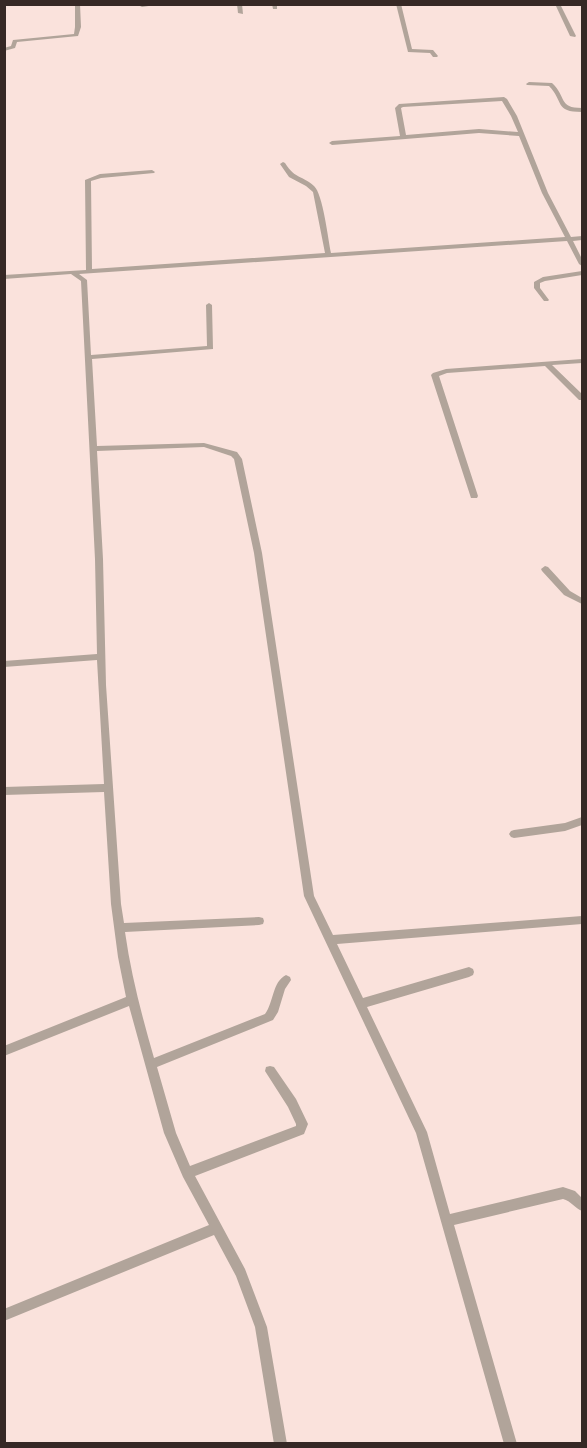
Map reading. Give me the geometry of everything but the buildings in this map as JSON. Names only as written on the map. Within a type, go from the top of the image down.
[{"type":"street","points":[[4,50],[13,47],[13,42],[18,40],[76,35],[78,27],[76,4]]},
{"type":"street","points":[[144,16],[142,5],[160,4]]},
{"type":"street","points":[[239,4],[241,13]]},
{"type":"street","points":[[398,4],[410,51],[431,51],[435,56]]},
{"type":"street","points":[[556,4],[573,36]]},
{"type":"street","points":[[529,84],[550,84],[555,88],[564,108],[582,110]]},
{"type":"street","points":[[403,137],[398,108],[401,105],[497,98],[506,101],[545,193],[582,257]]},
{"type":"street","points":[[332,143],[494,131],[521,134]]},
{"type":"street","points":[[283,164],[290,176],[313,187],[316,192],[328,254]]},
{"type":"street","points":[[152,172],[100,176],[88,180],[92,271],[84,280],[101,657],[119,928],[132,1000],[170,1133],[187,1173],[241,1274],[261,1326],[281,1443]]},
{"type":"street","points":[[4,277],[582,237]]},
{"type":"street","points":[[571,238],[582,264]]},
{"type":"street","points":[[72,273],[84,280]]},
{"type":"street","points":[[546,300],[537,288],[537,282],[582,273]]},
{"type":"street","points":[[89,357],[211,348],[209,305]]},
{"type":"street","points":[[474,496],[435,375],[446,370],[582,361]]},
{"type":"street","points":[[547,364],[582,398]]},
{"type":"street","points":[[93,449],[204,445],[234,453],[238,459],[261,577],[304,876],[309,896],[421,1132],[511,1443]]},
{"type":"street","points":[[544,569],[567,593],[582,601]]},
{"type":"street","points":[[4,664],[101,657]]},
{"type":"street","points":[[4,791],[109,788]]},
{"type":"street","points":[[514,834],[565,827],[582,821]]},
{"type":"street","points":[[330,940],[582,920]]},
{"type":"street","points":[[119,928],[259,921]]},
{"type":"street","points":[[359,1004],[469,972]]},
{"type":"street","points":[[150,1065],[269,1017],[274,1013],[280,986],[286,980]]},
{"type":"street","points":[[4,1051],[132,1000]]},
{"type":"street","points":[[187,1173],[300,1130],[302,1124],[292,1103],[270,1071]]},
{"type":"street","points":[[448,1220],[563,1193],[571,1195],[582,1205]]},
{"type":"street","points":[[4,1314],[216,1228]]}]
